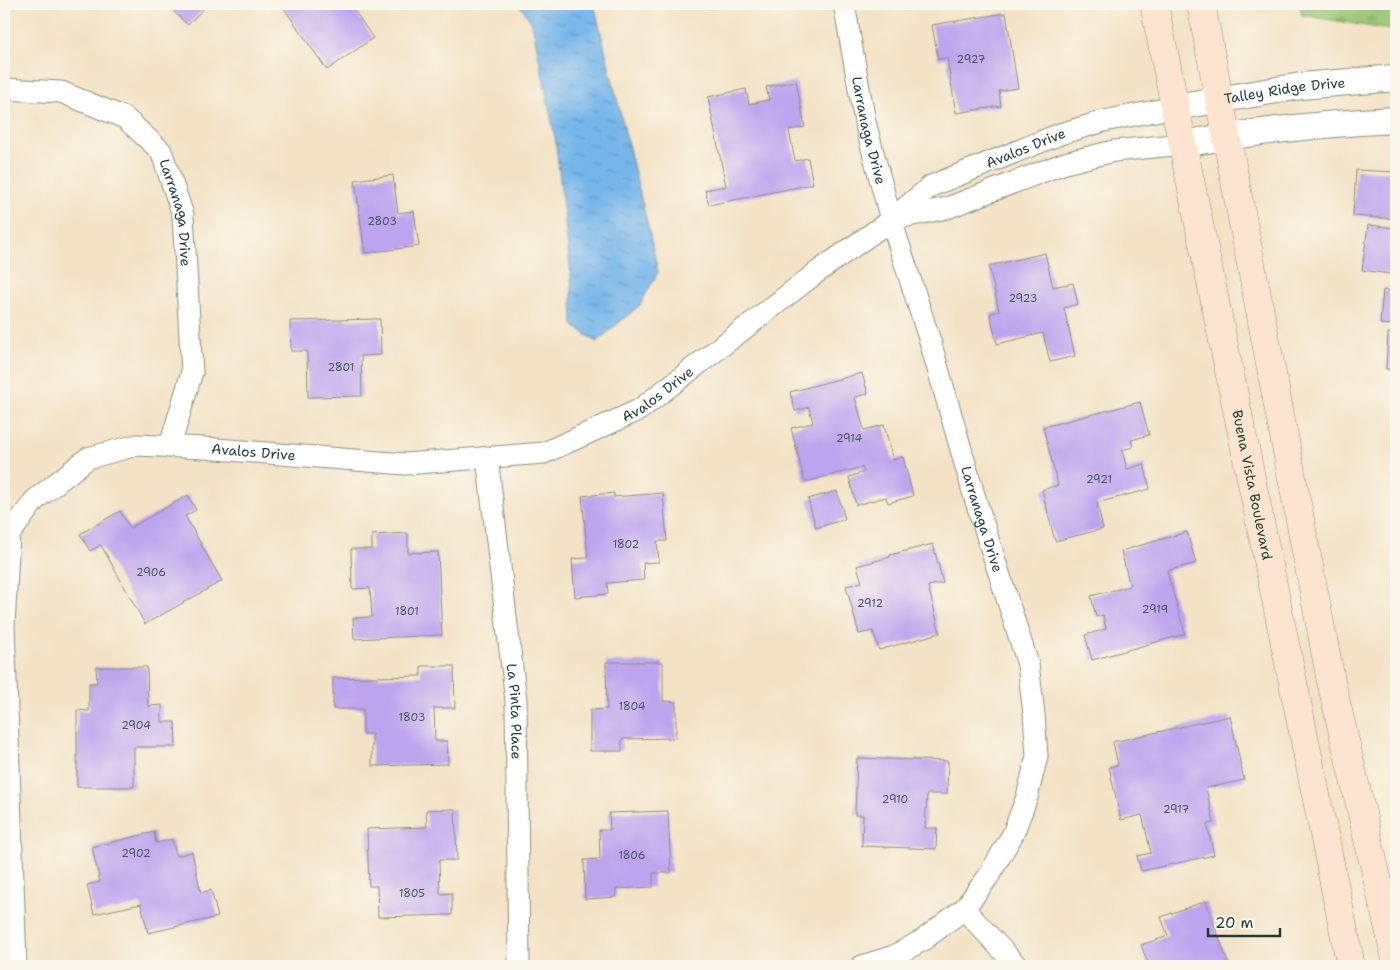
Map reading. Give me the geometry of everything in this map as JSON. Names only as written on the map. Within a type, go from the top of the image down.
[{"type":"main road","name":"Buena Vista Boulevard","points":[[1154,4],[1351,966]]},
{"type":"main road","points":[[1201,4],[1331,681],[1396,959]]},
{"type":"street","name":"Larranaga Drive","points":[[844,4],[865,122],[891,220],[930,341],[974,494],[1028,664],[1037,756],[1027,797],[1013,834],[988,877],[964,909],[923,940],[894,956],[862,966]]},
{"type":"street","name":"Talley Ridge Drive","points":[[1175,107],[1300,86],[1396,78]]},
{"type":"street","name":"Larranaga Drive","points":[[4,89],[62,92],[125,118],[161,151],[183,215],[192,372],[168,447]]},
{"type":"street","name":"Avalos Drive","points":[[16,966],[4,626],[9,535],[35,500],[88,458],[137,445],[405,464],[544,453],[639,410],[820,270],[891,220],[931,186],[987,162],[1069,132],[1104,121],[1175,107]]},
{"type":"street","points":[[1183,144],[1227,136],[1396,120]]},
{"type":"street","name":"Avalos Drive","points":[[891,220],[947,208],[1065,163],[1114,151],[1183,144]]},
{"type":"street","name":"La Pinta Place","points":[[486,458],[516,701],[519,966]]},
{"type":"street","points":[[964,909],[1017,966]]},
{"type":"green space","points":[[1299,4],[1396,4],[1396,31],[1302,15]]},
{"type":"water","points":[[519,4],[594,4],[651,239],[658,272],[640,305],[596,342],[573,325],[571,275],[555,137],[532,23]]},
{"type":"building","points":[[166,4],[208,4],[188,25]]},
{"type":"building","points":[[281,4],[350,4],[373,38],[327,70]]},
{"type":"building","points":[[708,4],[758,4],[758,5],[708,8]]},
{"type":"building","points":[[1006,13],[1018,88],[999,91],[1001,106],[956,113],[947,58],[938,59],[932,25]]},
{"type":"building","points":[[796,81],[805,127],[789,130],[795,161],[808,158],[813,184],[709,205],[705,190],[726,186],[708,97],[746,89],[749,104],[769,100],[766,87]]},
{"type":"building","points":[[1356,170],[1396,172],[1396,219],[1353,216]]},
{"type":"building","points":[[393,175],[398,213],[414,211],[419,246],[365,253],[355,180]]},
{"type":"building","points":[[1368,225],[1396,228],[1396,275],[1362,270]]},
{"type":"building","points":[[1045,253],[1053,287],[1073,283],[1078,304],[1064,308],[1075,356],[1050,362],[1043,333],[997,344],[990,314],[999,311],[989,266]]},
{"type":"building","points":[[1383,290],[1396,291],[1396,325],[1380,324]]},
{"type":"building","points":[[380,319],[381,355],[361,356],[362,396],[308,397],[307,351],[291,351],[290,321]]},
{"type":"building","points":[[1388,333],[1396,333],[1396,370],[1386,369]]},
{"type":"building","points":[[862,373],[868,394],[855,397],[864,430],[884,425],[893,460],[903,457],[913,496],[888,503],[886,497],[856,505],[849,477],[864,472],[862,467],[805,482],[791,428],[813,423],[809,407],[795,411],[790,392]]},
{"type":"building","points":[[1140,402],[1149,435],[1131,440],[1133,447],[1122,450],[1127,469],[1144,464],[1150,489],[1097,503],[1103,529],[1055,541],[1042,490],[1058,485],[1043,427]]},
{"type":"building","points":[[837,491],[845,519],[816,528],[808,499]]},
{"type":"building","points":[[614,493],[614,497],[663,493],[667,541],[657,541],[659,562],[643,563],[644,580],[607,583],[608,594],[575,597],[572,559],[588,558],[582,496]]},
{"type":"building","points":[[188,495],[196,510],[185,516],[222,581],[145,624],[101,545],[90,551],[80,534],[120,511],[130,528]]},
{"type":"building","points":[[1187,532],[1196,563],[1167,571],[1185,634],[1092,660],[1085,635],[1106,629],[1103,615],[1096,617],[1091,596],[1130,586],[1121,551]]},
{"type":"building","points":[[408,533],[408,553],[438,552],[442,635],[354,639],[353,618],[372,617],[370,588],[352,589],[351,549],[372,549],[372,535]]},
{"type":"building","points":[[933,544],[943,583],[928,586],[940,633],[879,650],[873,631],[859,634],[846,586],[862,582],[857,566]]},
{"type":"building","points":[[606,662],[663,662],[663,701],[676,702],[676,738],[622,739],[622,751],[590,751],[590,710],[607,709]]},
{"type":"building","points":[[421,666],[454,666],[455,708],[434,708],[435,741],[447,741],[448,764],[372,766],[372,734],[363,734],[363,709],[333,709],[333,678],[421,676]]},
{"type":"building","points":[[96,667],[147,667],[148,706],[162,705],[162,722],[175,722],[176,747],[134,747],[134,787],[77,787],[77,710],[89,711],[89,683],[97,683]]},
{"type":"building","points":[[1230,716],[1244,780],[1206,788],[1214,823],[1207,824],[1214,855],[1141,871],[1137,856],[1151,853],[1142,815],[1121,820],[1109,767],[1118,765],[1113,742]]},
{"type":"building","points":[[857,758],[948,761],[947,794],[927,794],[925,828],[937,828],[936,849],[862,846],[863,815],[855,815]]},
{"type":"building","points":[[455,809],[457,860],[439,860],[440,894],[452,893],[452,915],[378,917],[377,886],[369,886],[367,829],[427,827],[426,810]]},
{"type":"building","points":[[668,811],[671,873],[653,873],[653,887],[616,889],[616,897],[585,899],[584,860],[600,859],[599,830],[610,830],[609,813]]},
{"type":"building","points":[[154,832],[156,843],[172,839],[176,856],[192,852],[201,893],[211,890],[218,917],[148,933],[141,904],[94,914],[87,885],[100,882],[92,847]]},
{"type":"building","points":[[1206,901],[1229,966],[1149,966],[1141,945],[1168,936],[1161,917]]}]
